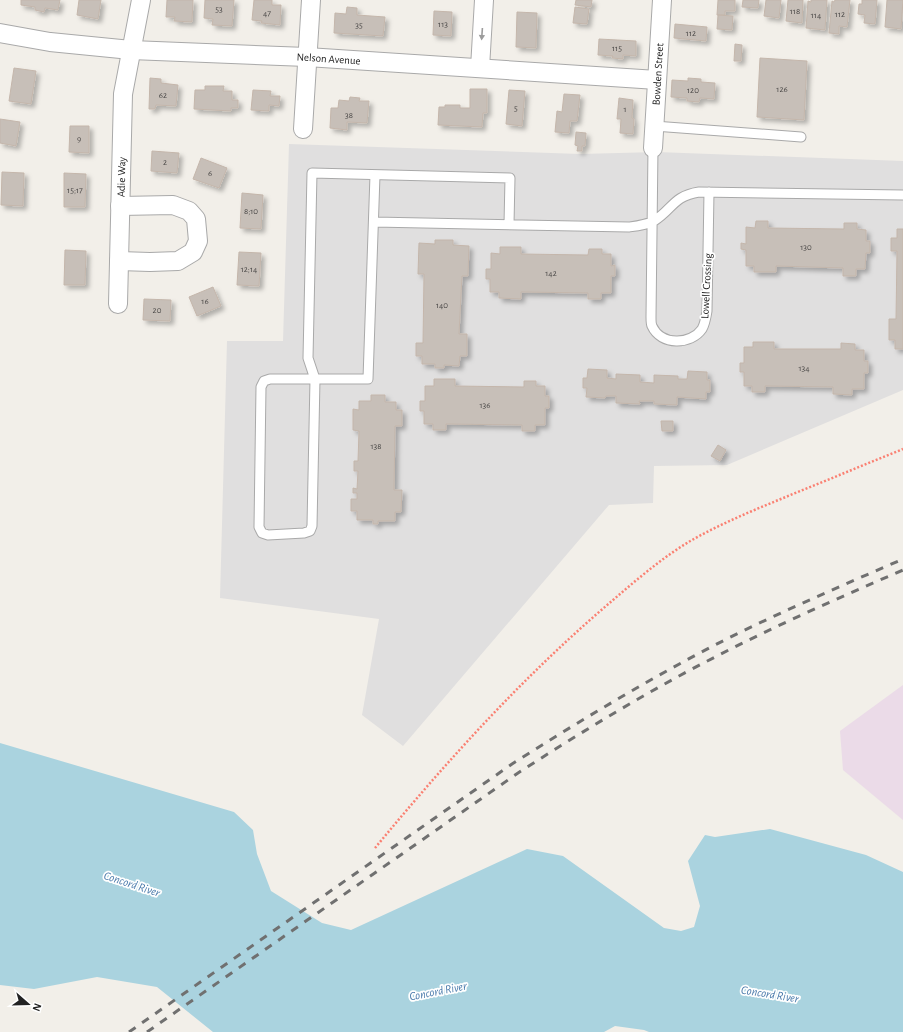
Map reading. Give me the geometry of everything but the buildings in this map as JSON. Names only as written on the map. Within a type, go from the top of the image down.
[{"type":"street","name":"Adie Way","points":[[118,304],[122,94],[141,0]]},
{"type":"street","points":[[303,129],[311,0]]},
{"type":"street","points":[[480,68],[484,0]]},
{"type":"street","name":"Bowden Street","points":[[653,148],[662,0]]},
{"type":"street","name":"Nelson Avenue","points":[[0,33],[50,42],[131,50],[307,57],[657,80]]},
{"type":"street","points":[[119,261],[178,261],[193,252],[198,240],[196,218],[189,211],[173,205],[120,206]]},
{"type":"lane","points":[[654,126],[801,137]]},
{"type":"lane","points":[[653,148],[653,221]]},
{"type":"lane","points":[[375,175],[368,379],[315,379],[270,379],[264,381],[261,387],[259,527],[262,533],[268,535],[304,533],[310,531],[312,526],[315,379],[308,358],[312,173],[510,178],[509,224]]},
{"type":"lane","points":[[374,222],[629,227],[653,221],[677,199],[687,194],[709,192],[903,195]]},
{"type":"lane","name":"Lowell Crossing","points":[[653,221],[650,307],[652,327],[658,334],[667,339],[677,342],[688,340],[703,328],[707,311],[709,192]]},
{"type":"path","points":[[375,848],[416,798],[512,693],[539,666],[584,625],[669,555],[691,541],[763,506],[903,449]]},
{"type":"shaded area","points":[[289,144],[580,154],[657,152],[903,161],[903,390],[727,465],[654,466],[653,503],[609,505],[403,746],[362,715],[379,619],[220,598],[227,341],[283,341]]},
{"type":"shaded area","points":[[903,685],[903,820],[843,770],[840,731]]},
{"type":"water","name":"Concord River","points":[[0,743],[234,812],[253,830],[257,854],[271,891],[322,923],[351,930],[527,849],[563,856],[664,928],[681,931],[694,927],[700,906],[688,861],[705,835],[715,837],[770,829],[866,855],[903,872],[903,1032],[649,1032],[615,1026],[604,1032],[213,1032],[157,987],[97,977],[34,989],[0,985]]},
{"type":"railway","points":[[129,1032],[512,764],[586,718],[636,688],[736,634],[903,559]]},
{"type":"railway","points":[[147,1032],[518,773],[592,726],[693,668],[810,611],[903,570]]}]
